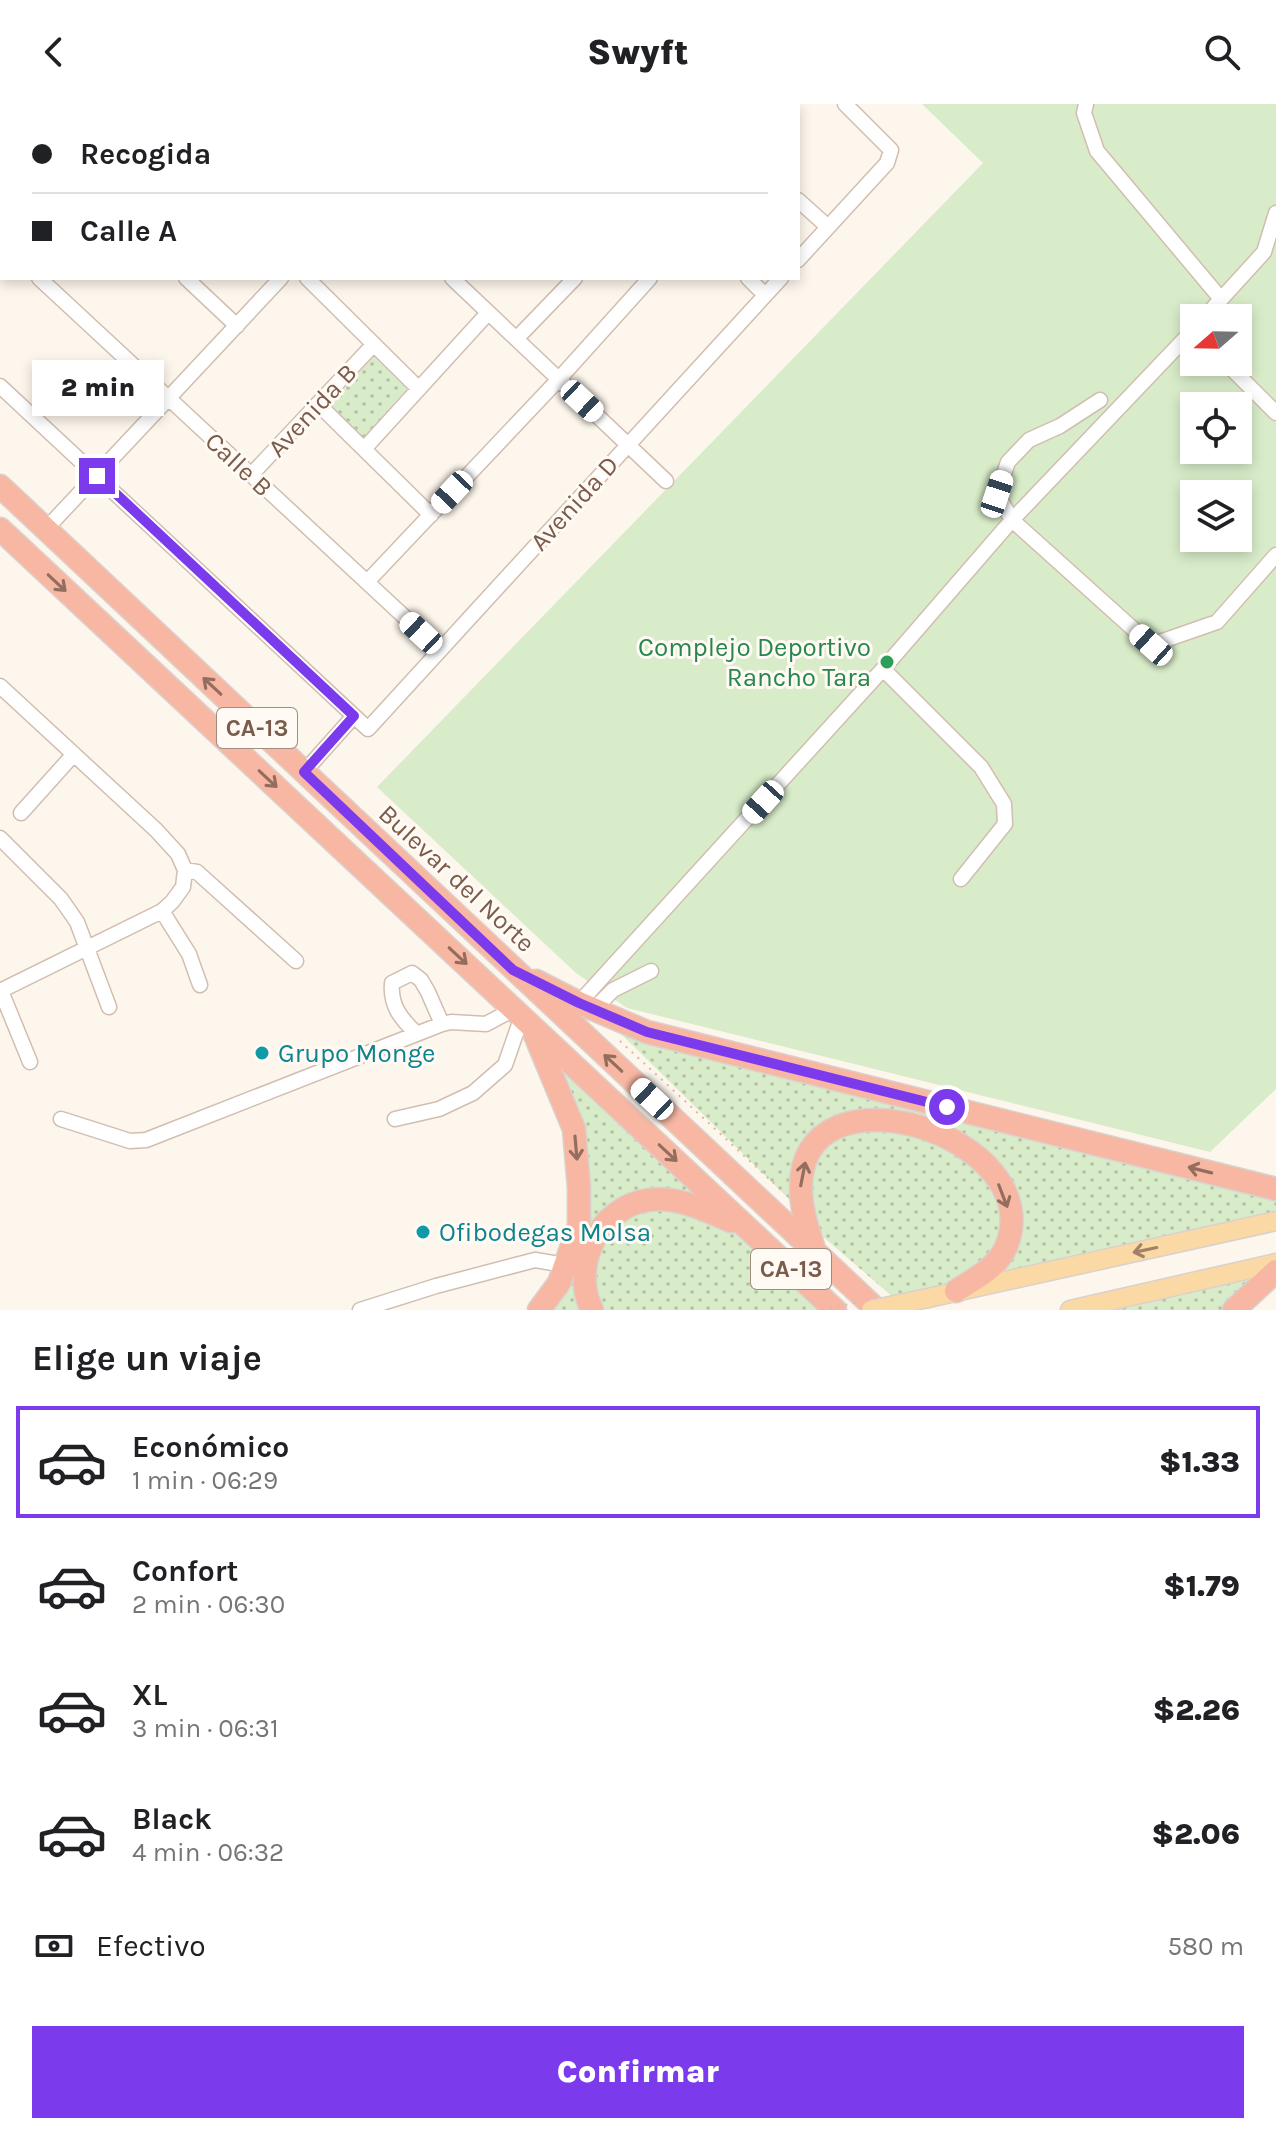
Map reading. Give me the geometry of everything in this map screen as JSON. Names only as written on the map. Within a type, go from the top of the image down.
[{"type":"highway","name":"Bulevar del Norte","points":[[0,486],[877,1310]]},
{"type":"highway","name":"CA-13","points":[[0,529],[835,1310]]},
{"type":"highway","points":[[513,970],[647,1032],[1276,1189]]},
{"type":"highway","points":[[522,1016],[574,1129],[579,1188],[579,1225],[559,1283],[539,1310]]},
{"type":"highway","points":[[814,1250],[800,1188],[806,1157],[817,1139],[837,1125],[860,1120],[895,1122],[939,1133],[971,1150],[992,1171],[1006,1196],[1011,1222],[1006,1248],[990,1269],[956,1291]]},
{"type":"highway","points":[[592,1310],[585,1282],[585,1259],[593,1240],[608,1221],[628,1206],[648,1200],[671,1200],[695,1205],[747,1228]]},
{"type":"highway","points":[[1234,1310],[1276,1271]]},
{"type":"main road","points":[[871,1310],[1276,1221]]},
{"type":"main road","points":[[1070,1310],[1276,1263]]},
{"type":"street","points":[[800,258],[887,163],[891,150],[845,104]]},
{"type":"street","points":[[1086,104],[1084,113],[1097,151],[1221,299]]},
{"type":"street","points":[[800,202],[828,227]]},
{"type":"street","points":[[1217,304],[1270,254],[1276,213]]},
{"type":"street","name":"Calle B","points":[[41,280],[439,649]]},
{"type":"street","points":[[188,280],[237,326]]},
{"type":"street","points":[[46,529],[279,280]]},
{"type":"street","points":[[309,280],[419,389]]},
{"type":"street","points":[[454,280],[666,481]]},
{"type":"street","points":[[517,338],[573,280]]},
{"type":"street","points":[[367,582],[648,280]]},
{"type":"street","points":[[750,280],[765,295]]},
{"type":"street","name":"Avenida D","points":[[354,716],[368,729],[779,280]]},
{"type":"street","points":[[364,449],[488,313]]},
{"type":"street","name":"Avenida B","points":[[251,475],[374,344]]},
{"type":"street","points":[[586,1006],[1012,520],[1180,345]]},
{"type":"street","points":[[1239,376],[1276,413]]},
{"type":"street","points":[[0,386],[354,716],[304,772]]},
{"type":"street","points":[[1100,400],[1060,426],[1029,440],[1008,462],[997,494],[1012,520],[1151,645],[1217,622],[1276,555]]},
{"type":"street","points":[[318,404],[431,515]]},
{"type":"street","points":[[883,669],[981,767],[1004,804],[1005,824],[961,879]]},
{"type":"street","points":[[0,686],[156,830],[178,854],[185,870],[183,887],[167,907],[0,991],[30,1062]]},
{"type":"street","points":[[21,813],[74,754]]},
{"type":"street","points":[[0,838],[61,899],[77,922],[109,1007]]},
{"type":"street","points":[[185,870],[197,872],[296,961]]},
{"type":"street","points":[[167,907],[200,985]]},
{"type":"street","points":[[586,1006],[651,971]]},
{"type":"street","points":[[417,1034],[402,1021],[394,1006],[392,983],[401,977],[412,973],[421,980],[442,1024]]},
{"type":"street","points":[[61,1119],[130,1141],[146,1140],[442,1024],[486,1024],[522,1016]]},
{"type":"street","points":[[395,1119],[439,1109],[473,1093],[505,1065],[522,1016]]},
{"type":"street","points":[[360,1310],[535,1260],[565,1265]]},
{"type":"path","points":[[621,1042],[780,1189],[800,1188]]},
{"type":"green space","name":"Complejo Deportivo Rancho Tara","points":[[922,104],[1276,104],[1276,1089],[1210,1152],[627,1008],[576,973],[377,787],[983,163]]},
{"type":"green space","points":[[374,356],[408,388],[363,438],[329,406]]},
{"type":"green space","points":[[613,1026],[1276,1191],[1276,1216],[988,1279],[1014,1201],[942,1127],[815,1133],[798,1208]]},
{"type":"green space","points":[[549,1054],[712,1207],[672,1194],[589,1235],[587,1310],[545,1310],[585,1218]]},
{"type":"green space","points":[[895,1129],[967,1156],[999,1199],[999,1244],[959,1283],[894,1298],[806,1222],[813,1159],[839,1132]]},
{"type":"green space","points":[[663,1207],[735,1230],[820,1310],[598,1310],[590,1273],[606,1233],[629,1212]]},
{"type":"green space","points":[[1264,1276],[1227,1310],[1112,1310]]},
{"type":"place","name":"Complejo Deportivo Rancho Tara","points":[[887,662]]},
{"type":"place","name":"Grupo Monge","points":[[262,1053]]},
{"type":"place","name":"Ofibodegas Molsa","points":[[423,1232]]},
{"type":"route","points":[[97,476],[354,716],[304,772],[513,970],[647,1032],[947,1107]]}]
